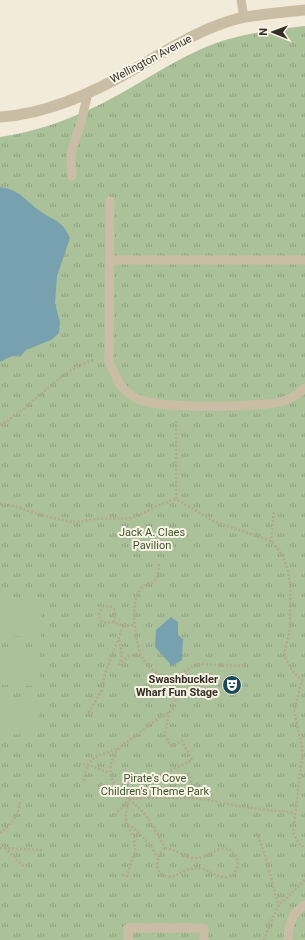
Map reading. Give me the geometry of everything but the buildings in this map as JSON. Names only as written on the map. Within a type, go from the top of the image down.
[{"type":"street","name":"Wellington Avenue","points":[[0,117],[9,117],[50,107],[88,93],[137,68],[180,42],[212,27],[244,17],[305,10]]},
{"type":"lane","points":[[240,0],[244,17]]},
{"type":"lane","points":[[72,176],[72,149],[80,126],[88,93]]},
{"type":"lane","points":[[110,201],[109,361],[117,381],[126,392],[139,400],[159,405],[259,405],[285,401],[298,394],[305,388]]},
{"type":"lane","points":[[110,260],[305,260]]},
{"type":"lane","points":[[288,940],[291,922],[296,913],[305,905]]},
{"type":"lane","points":[[128,940],[128,928],[204,928],[204,940]]},
{"type":"path","points":[[0,425],[24,409],[66,373],[84,363],[95,360]]},
{"type":"path","points":[[176,406],[176,499]]},
{"type":"path","points":[[0,504],[10,505],[72,522],[92,519],[131,518],[144,513],[154,506],[176,499],[215,522],[271,542],[282,554],[289,571],[290,603],[289,635],[284,650],[285,657],[293,672],[304,680],[294,711],[302,747],[302,757],[294,813],[293,832],[298,843],[305,848]]},
{"type":"path","points":[[271,542],[274,510]]},
{"type":"path","points":[[84,781],[88,764],[99,754],[118,749],[169,712],[176,702],[172,687],[146,664],[140,654],[135,625],[135,605],[140,590],[144,586],[154,583],[158,575],[159,564]]},
{"type":"path","points":[[114,622],[114,609],[110,606],[103,607],[99,617],[101,621],[106,623],[114,622],[123,626],[135,625]]},
{"type":"path","points":[[93,714],[89,712],[102,690],[123,626]]},
{"type":"path","points":[[119,638],[122,655],[119,666],[129,656],[140,654]]},
{"type":"path","points":[[167,682],[197,664],[246,666]]},
{"type":"path","points":[[160,776],[192,760],[182,741],[171,746],[165,735],[169,712]]},
{"type":"path","points":[[118,749],[109,773],[112,781],[150,821],[165,848]]},
{"type":"path","points":[[79,764],[88,764],[109,773]]},
{"type":"path","points":[[188,773],[192,785],[192,798]]},
{"type":"path","points":[[115,815],[129,799],[144,798],[192,798],[237,806],[294,813]]},
{"type":"path","points":[[122,875],[127,876],[135,851],[134,838],[126,823],[129,799]]},
{"type":"path","points":[[0,833],[10,825],[17,816],[20,801]]},
{"type":"path","points":[[126,823],[144,837],[157,858],[158,866],[161,872],[166,876],[172,877],[191,869],[202,868],[222,878],[230,876],[235,872],[238,860],[236,854],[225,849],[202,858],[190,857],[165,848],[160,852],[157,858]]},
{"type":"path","points":[[258,836],[267,861],[279,905]]},
{"type":"path","points":[[0,848],[44,850]]},
{"type":"path","points":[[5,848],[24,867]]},
{"type":"green space","name":"Jack A. Claes Pavilion","points":[[305,26],[305,940],[0,940],[0,137],[27,132],[78,114],[103,103],[187,56],[224,40],[278,29]]},
{"type":"green space","points":[[0,600],[42,601],[41,637],[0,636]]},
{"type":"green space","points":[[0,649],[40,650],[39,686],[0,685]]},
{"type":"green space","points":[[0,698],[39,699],[38,735],[0,734]]},
{"type":"water","points":[[0,187],[7,188],[18,193],[40,211],[61,224],[70,238],[57,276],[55,303],[60,322],[59,333],[51,340],[26,350],[21,356],[12,356],[0,362]]},
{"type":"water","points":[[171,617],[178,622],[178,635],[183,639],[182,660],[172,666],[155,647],[156,630]]},
{"type":"place","name":"Swashbuckler Wharf Fun Stage","points":[[232,685]]},
{"type":"park label","name":"Pirate's Cove Children's Theme Park","points":[[155,784]]}]
